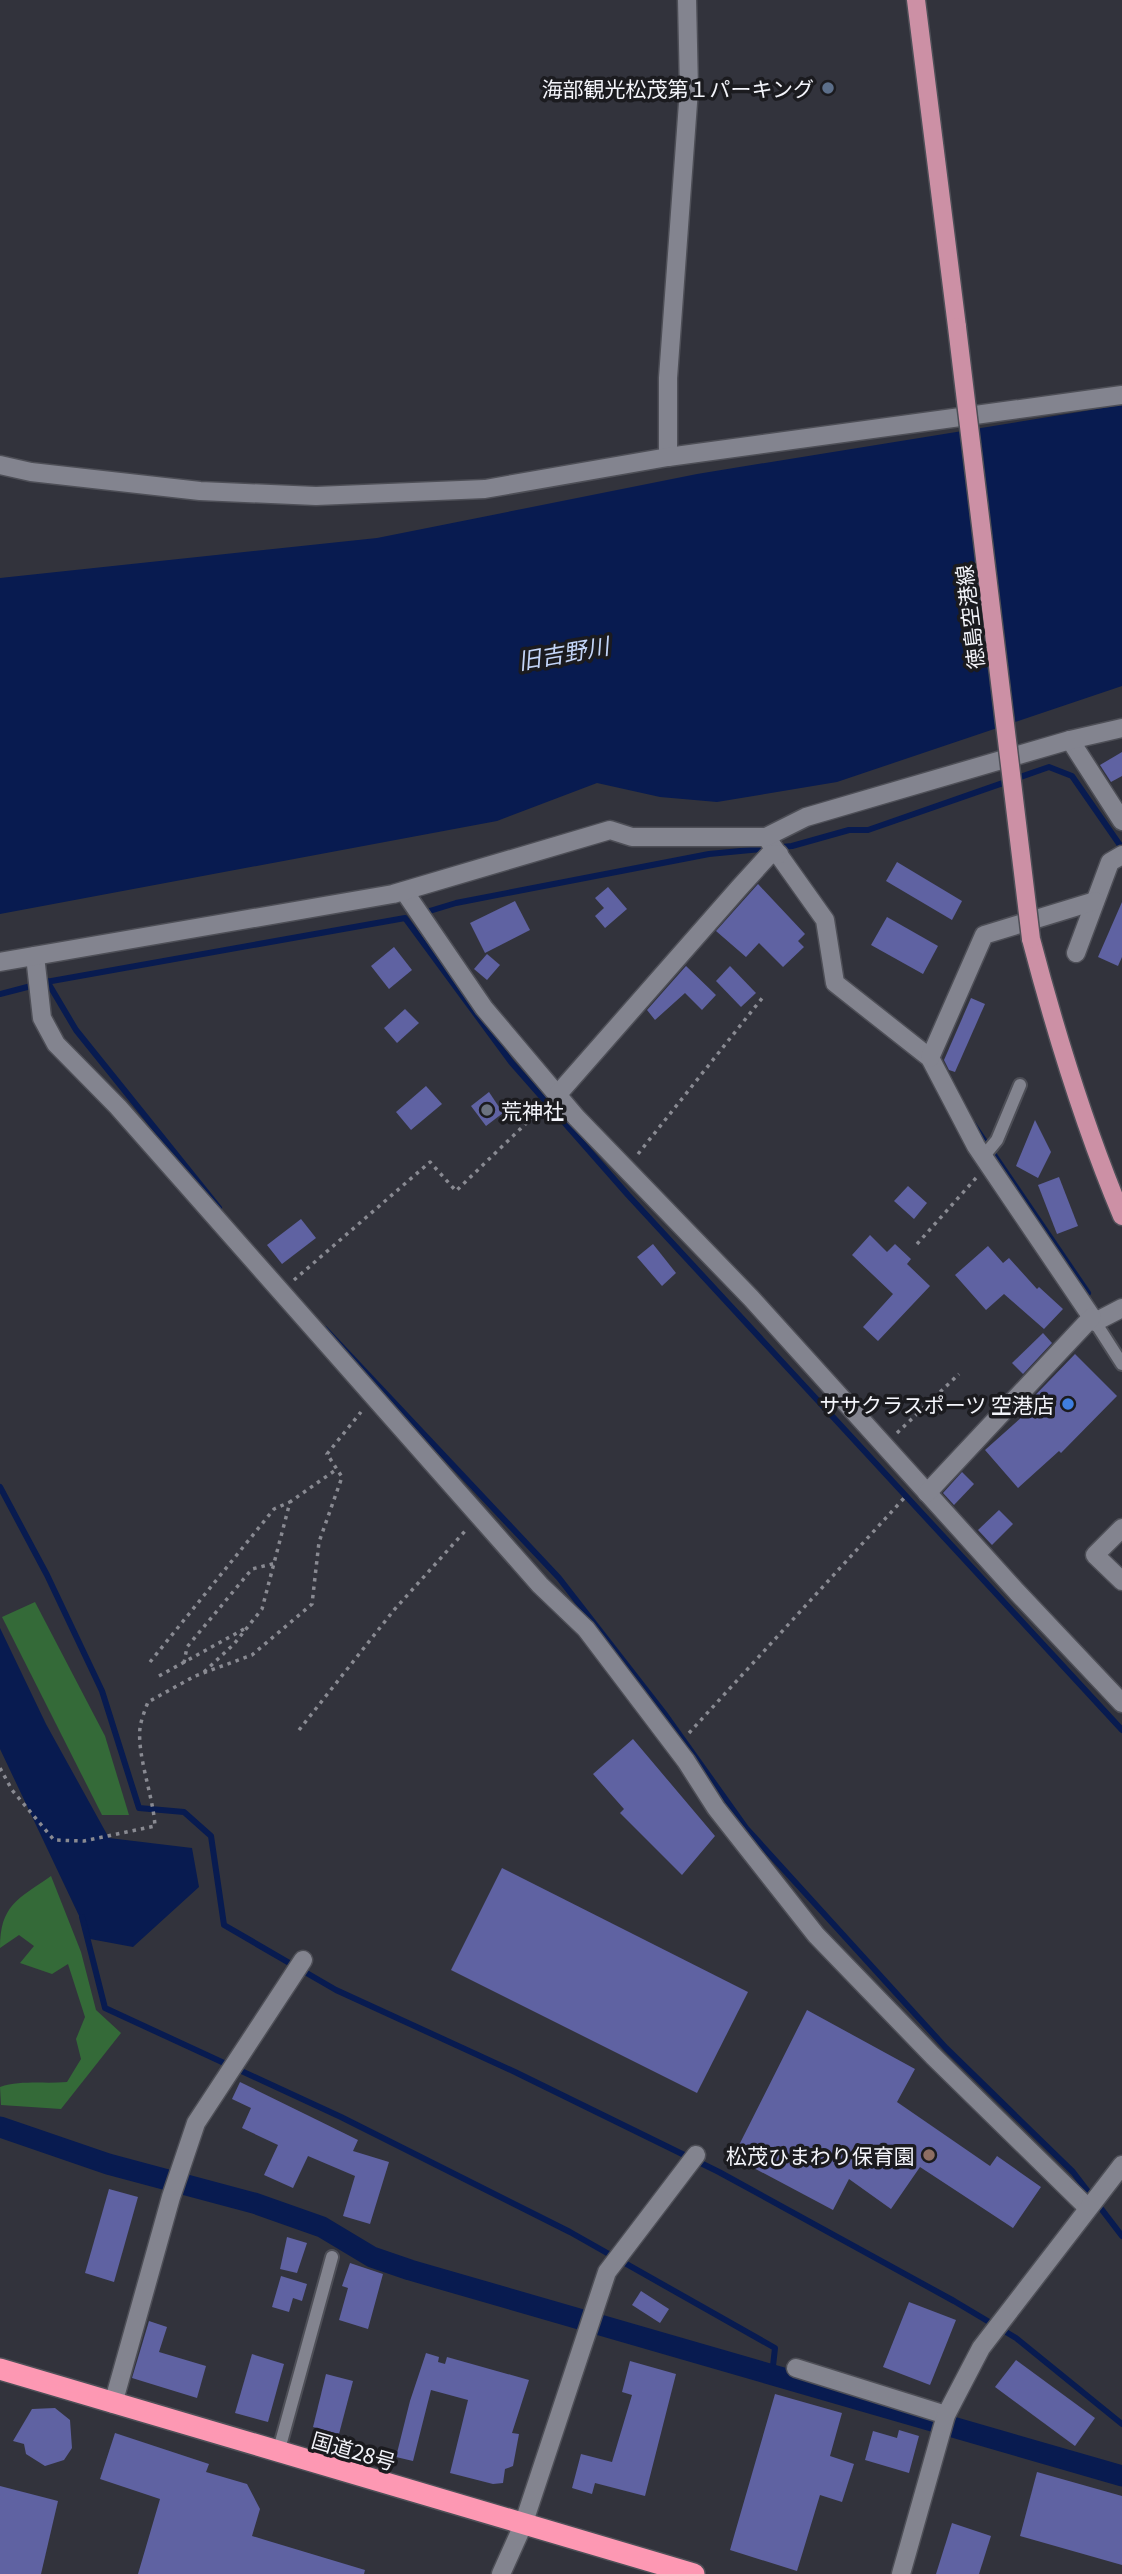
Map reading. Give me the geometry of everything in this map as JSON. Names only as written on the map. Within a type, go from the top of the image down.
[{"type":"highway","name":"国道28号","points":[[0,2369],[694,2574]]},
{"type":"main road","name":"徳島空港線","points":[[916,0],[1031,939],[1061,1053],[1095,1153],[1122,1216]]},
{"type":"street","points":[[668,457],[668,378],[689,89],[687,0]]},
{"type":"street","points":[[0,465],[32,472],[200,491],[316,496],[485,489],[668,457],[1122,395]]},
{"type":"street","points":[[0,962],[404,891],[610,830],[632,837],[766,837],[806,817],[1070,740],[1122,728]]},
{"type":"street","points":[[1070,740],[1122,821]]},
{"type":"street","points":[[766,837],[825,920],[835,984],[930,1058],[986,1161],[1094,1319]]},
{"type":"street","points":[[558,1094],[769,855],[779,854]]},
{"type":"street","points":[[1076,953],[1110,862],[1121,856]]},
{"type":"street","points":[[404,891],[484,1009],[558,1094],[626,1169],[751,1298],[922,1488],[1122,1703]]},
{"type":"street","points":[[930,1058],[984,935],[1095,901]]},
{"type":"street","points":[[35,956],[42,1018],[56,1044],[118,1107],[540,1585],[586,1629],[676,1747],[716,1808],[816,1935],[933,2056],[1088,2208]]},
{"type":"street","points":[[922,1488],[1094,1319],[1122,1308]]},
{"type":"street","points":[[1122,1528],[1095,1555],[1122,1581]]},
{"type":"street","points":[[113,2404],[171,2197],[197,2123],[303,1960]]},
{"type":"street","points":[[501,2574],[523,2525],[607,2272],[696,2155]]},
{"type":"street","points":[[901,2574],[946,2415],[982,2348],[1122,2165]]},
{"type":"street","points":[[796,2368],[946,2415]]},
{"type":"lane","points":[[986,1161],[1020,1085]]},
{"type":"lane","points":[[1094,1319],[1122,1364]]},
{"type":"lane","points":[[278,2453],[332,2257]]},
{"type":"path","points":[[626,1169],[764,997]]},
{"type":"path","points":[[281,1291],[430,1162],[456,1191],[542,1107]]},
{"type":"path","points":[[916,1244],[986,1161]]},
{"type":"path","points":[[884,1446],[958,1374]]},
{"type":"path","points":[[0,1768],[12,1790],[54,1840],[84,1841],[155,1826],[153,1798],[143,1761],[140,1728],[148,1702],[203,1673],[252,1655],[312,1604],[319,1542],[342,1478],[327,1454],[374,1397]]},
{"type":"path","points":[[150,1662],[274,1509],[290,1502],[337,1469]]},
{"type":"path","points":[[676,1747],[922,1488]]},
{"type":"path","points":[[203,1673],[262,1609],[290,1502]]},
{"type":"path","points":[[299,1730],[394,1610],[479,1516]]},
{"type":"path","points":[[184,1663],[187,1647],[252,1569],[276,1563]]},
{"type":"path","points":[[159,1676],[248,1627]]},
{"type":"green space","points":[[35,1602],[105,1736],[129,1815],[102,1815],[2,1617]]},
{"type":"green space","points":[[51,1876],[81,1952],[96,2010],[121,2033],[61,2109],[1,2105],[0,2087],[24,2083],[67,2082],[81,2059],[76,2039],[85,2017],[68,1964],[52,1974],[20,1963],[34,1946],[19,1935],[0,1948],[7,1912],[20,1898]]},
{"type":"water","name":"旧吉野川","points":[[1122,405],[1122,686],[837,782],[717,802],[660,797],[597,783],[497,821],[0,914],[0,578],[377,538],[697,474]]},
{"type":"water","points":[[0,1628],[46,1724],[109,1838],[192,1848],[199,1887],[133,1947],[90,1939],[0,1749]]},
{"type":"building","points":[[1122,752],[1122,776],[1111,782],[1100,765]]},
{"type":"building","points":[[897,862],[962,901],[952,920],[886,881]]},
{"type":"building","points":[[758,884],[805,934],[798,941],[804,947],[783,967],[759,943],[746,957],[716,931]]},
{"type":"building","points":[[608,887],[627,909],[605,928],[595,916],[604,908],[595,898]]},
{"type":"building","points":[[515,901],[530,930],[485,953],[470,923]]},
{"type":"building","points":[[1122,902],[1122,957],[1118,966],[1098,957]]},
{"type":"building","points":[[887,917],[938,946],[923,974],[871,945]]},
{"type":"building","points":[[394,947],[412,970],[389,989],[371,966]]},
{"type":"building","points":[[487,954],[500,965],[487,980],[474,969]]},
{"type":"building","points":[[686,966],[716,995],[702,1010],[685,993],[655,1020],[647,1010]]},
{"type":"building","points":[[730,966],[756,993],[741,1007],[716,981]]},
{"type":"building","points":[[971,998],[985,1004],[955,1072],[949,1070],[944,1060]]},
{"type":"building","points":[[405,1009],[419,1023],[397,1043],[384,1028]]},
{"type":"building","points":[[426,1086],[442,1104],[411,1130],[396,1112]]},
{"type":"building","name":"荒神社","points":[[489,1092],[503,1113],[486,1126],[471,1106]]},
{"type":"building","points":[[1035,1120],[1051,1152],[1038,1178],[1016,1166]]},
{"type":"building","points":[[1059,1177],[1078,1226],[1057,1234],[1038,1185]]},
{"type":"building","points":[[908,1186],[927,1203],[914,1219],[894,1201]]},
{"type":"building","points":[[301,1219],[316,1238],[282,1264],[267,1245]]},
{"type":"building","points":[[870,1235],[887,1252],[895,1244],[911,1259],[907,1264],[930,1286],[878,1341],[863,1327],[893,1294],[852,1255]]},
{"type":"building","points":[[653,1244],[676,1273],[662,1286],[637,1257]]},
{"type":"building","points":[[988,1246],[1003,1263],[1009,1258],[1037,1289],[1039,1287],[1063,1309],[1044,1329],[1004,1294],[986,1310],[955,1275]]},
{"type":"building","points":[[1043,1333],[1052,1343],[1023,1374],[1012,1363]]},
{"type":"building","name":"ササクラスポーツ 空港店","points":[[1075,1354],[1117,1396],[1061,1453],[1059,1451],[1018,1488],[985,1450],[1023,1416],[1019,1412]]},
{"type":"building","points":[[962,1472],[974,1484],[954,1505],[943,1493]]},
{"type":"building","points":[[999,1510],[1013,1524],[992,1545],[978,1530]]},
{"type":"building","points":[[633,1739],[715,1836],[682,1875],[620,1813],[624,1809],[593,1774]]},
{"type":"building","points":[[502,1868],[748,1992],[697,2093],[451,1970]]},
{"type":"building","points":[[807,2010],[915,2069],[897,2102],[990,2166],[997,2156],[1041,2187],[1013,2228],[920,2167],[891,2209],[849,2179],[833,2210],[733,2157]]},
{"type":"building","points":[[240,2082],[358,2140],[353,2151],[389,2162],[370,2224],[343,2216],[355,2176],[308,2156],[293,2188],[264,2175],[278,2145],[242,2128],[251,2108],[232,2099]]},
{"type":"building","points":[[109,2189],[138,2197],[114,2282],[85,2273]]},
{"type":"building","points":[[287,2237],[307,2243],[297,2273],[280,2269]]},
{"type":"building","points":[[350,2263],[383,2274],[368,2329],[339,2320],[348,2288],[342,2286]]},
{"type":"building","points":[[281,2276],[307,2284],[302,2301],[293,2298],[289,2312],[272,2307]]},
{"type":"building","points":[[641,2291],[669,2309],[660,2323],[632,2305]]},
{"type":"building","points":[[909,2302],[956,2320],[930,2385],[883,2367]]},
{"type":"building","points":[[149,2321],[167,2327],[159,2352],[206,2366],[197,2398],[132,2378]]},
{"type":"building","points":[[426,2353],[439,2357],[438,2362],[445,2364],[447,2357],[529,2380],[512,2433],[519,2434],[513,2466],[505,2469],[503,2483],[493,2484],[450,2473],[468,2400],[431,2390],[413,2461],[396,2457]]},
{"type":"building","points":[[252,2354],[284,2364],[268,2422],[235,2413]]},
{"type":"building","points":[[1016,2360],[1095,2418],[1075,2446],[995,2387]]},
{"type":"building","points":[[630,2361],[676,2374],[645,2496],[595,2483],[592,2494],[572,2488],[581,2454],[612,2462],[632,2395],[622,2392]]},
{"type":"building","points":[[326,2374],[353,2381],[339,2434],[313,2427]]},
{"type":"building","points":[[775,2394],[842,2413],[830,2456],[854,2464],[842,2502],[820,2495],[797,2571],[730,2550]]},
{"type":"building","points":[[55,2408],[70,2420],[72,2448],[64,2460],[45,2466],[26,2454],[24,2444],[13,2441],[32,2409]]},
{"type":"building","points":[[899,2430],[919,2436],[909,2473],[865,2460],[873,2431],[897,2438]]},
{"type":"building","points":[[115,2433],[209,2464],[206,2472],[247,2484],[260,2509],[252,2536],[365,2570],[364,2574],[138,2574],[160,2499],[100,2479]]},
{"type":"building","points":[[1037,2472],[1122,2496],[1122,2565],[1020,2536]]},
{"type":"building","points":[[0,2486],[58,2501],[41,2574],[0,2574]]},
{"type":"building","points":[[952,2523],[991,2536],[979,2574],[936,2574]]},
{"type":"waterway","points":[[423,913],[456,903],[709,854],[792,846],[849,830],[868,830],[1049,767],[1072,776],[1122,848]]},
{"type":"waterway","points":[[46,982],[405,918],[511,1062],[628,1195],[1122,1730]]},
{"type":"waterway","points":[[47,981],[76,1030],[219,1208]]},
{"type":"waterway","points":[[0,994],[35,985]]},
{"type":"waterway","points":[[973,1124],[1088,1293]]},
{"type":"waterway","points":[[325,1329],[559,1578],[664,1713],[746,1828],[946,2048],[1073,2172],[1122,2236]]},
{"type":"waterway","points":[[0,1487],[47,1575],[102,1691],[139,1808],[184,1812],[211,1836],[224,1925],[336,1990],[515,2072],[719,2172],[954,2301],[1016,2338],[1122,2424]]},
{"type":"waterway","points":[[82,1917],[105,2008],[341,2117],[570,2232],[775,2348],[772,2375]]},
{"type":"waterway","points":[[0,2127],[108,2164],[254,2203],[322,2227],[372,2257],[410,2270],[1122,2476]]},
{"type":"place","name":"海部観光松茂第１パーキング","points":[[828,88]]},
{"type":"place","name":"荒神社","points":[[487,1110]]},
{"type":"place","name":"ササクラスポーツ 空港店","points":[[1068,1404]]},
{"type":"place","name":"松茂ひまわり保育園","points":[[929,2155]]}]
